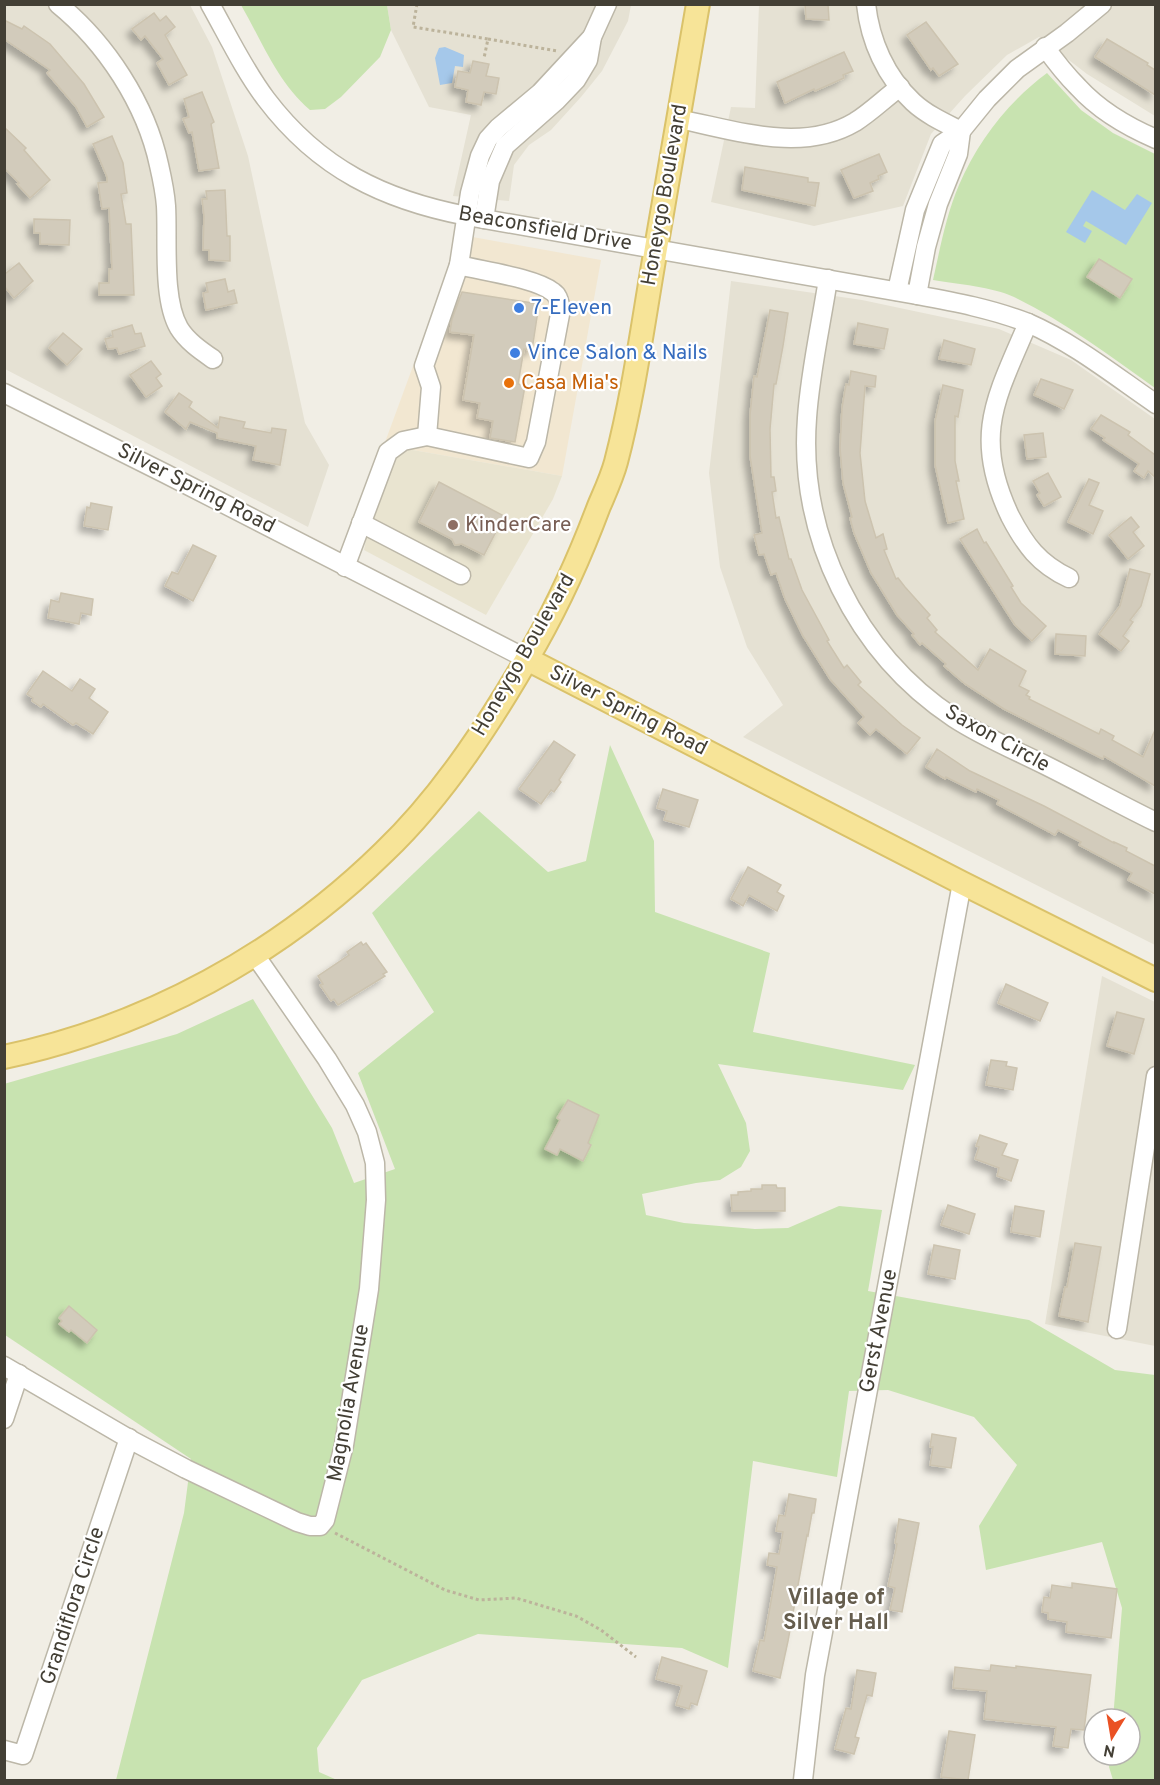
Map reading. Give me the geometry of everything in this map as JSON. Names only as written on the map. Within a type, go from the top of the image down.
[{"type":"main road","name":"Honeygo Boulevard","points":[[4,1057],[32,1051],[99,1030],[169,1002],[255,956],[302,922],[385,852],[419,814],[472,747],[496,711],[560,601],[586,542],[615,465],[637,361],[698,4]]},
{"type":"main road","name":"Silver Spring Road","points":[[527,659],[962,884],[1155,980]]},
{"type":"street","points":[[57,4],[73,17],[108,57],[142,115],[159,163],[166,204],[169,284],[173,316],[185,337],[213,359]]},
{"type":"street","name":"Beaconsfield Drive","points":[[210,4],[267,100],[292,129],[353,177],[389,195],[425,207],[476,218],[897,291],[980,308],[1028,323],[1076,349],[1155,404]]},
{"type":"street","points":[[427,436],[431,387],[424,366],[476,218],[477,164],[488,139],[516,111],[540,93],[592,37],[607,4]]},
{"type":"street","points":[[866,4],[873,40],[888,71],[922,109],[961,131]]},
{"type":"street","points":[[897,291],[915,210],[942,144],[961,131],[987,99],[1017,69],[1102,4]]},
{"type":"street","points":[[1045,47],[1079,89],[1095,103],[1155,139]]},
{"type":"street","points":[[678,119],[786,138],[809,138],[821,136],[857,121],[900,87]]},
{"type":"street","points":[[917,295],[932,225],[958,154],[961,131]]},
{"type":"street","points":[[345,567],[388,452],[403,441],[427,436],[529,458],[536,442],[561,309],[558,296],[532,283],[459,265]]},
{"type":"street","name":"Saxon Circle","points":[[828,279],[806,419],[808,484],[823,547],[853,613],[867,634],[906,680],[955,718],[1155,822]]},
{"type":"street","points":[[1028,323],[995,404],[990,457],[998,490],[1016,528],[1041,561],[1051,570],[1069,578]]},
{"type":"street","name":"Silver Spring Road","points":[[4,393],[527,659]]},
{"type":"street","points":[[361,522],[461,575]]},
{"type":"street","name":"Gerst Avenue","points":[[803,1780],[815,1675],[962,884]]},
{"type":"street","name":"Magnolia Avenue","points":[[255,956],[327,1059],[355,1105],[367,1132],[375,1163],[376,1200],[369,1288],[344,1446],[331,1500],[325,1520],[320,1526]]},
{"type":"street","points":[[1117,1329],[1155,1076]]},
{"type":"street","points":[[4,1419],[12,1370],[162,1456],[297,1522],[320,1526]]},
{"type":"street","name":"Grandiflora Circle","points":[[4,1750],[23,1755],[129,1438]]},
{"type":"path","points":[[417,4],[413,27],[488,39],[484,58]]},
{"type":"path","points":[[320,1526],[445,1590],[479,1600],[516,1598],[576,1616],[601,1630],[636,1657]]},
{"type":"shaded area","points":[[4,5],[190,5],[212,47],[248,156],[305,423],[329,465],[308,527],[5,369]]},
{"type":"shaded area","points":[[387,5],[631,5],[628,21],[602,71],[551,130],[529,145],[514,165],[509,201],[453,196],[471,115],[429,107],[391,30]]},
{"type":"shaded area","points":[[759,5],[1155,5],[1155,116],[1087,74],[1039,37],[1007,55],[965,96],[931,134],[903,206],[814,226],[711,202],[731,107],[755,108]]},
{"type":"shaded area","points":[[456,234],[601,260],[562,476],[384,445],[448,271]]},
{"type":"shaded area","points":[[731,281],[862,300],[999,329],[1071,360],[1155,419],[1155,945],[743,737],[783,705],[747,647],[720,567],[709,473]]},
{"type":"shaded area","name":"KinderCare","points":[[384,445],[562,476],[553,499],[486,615],[364,550]]},
{"type":"shaded area","points":[[1102,976],[1155,1002],[1155,1346],[1045,1324]]},
{"type":"green space","points":[[241,5],[387,5],[391,30],[380,57],[341,97],[325,109],[310,110],[298,99],[279,74]]},
{"type":"green space","points":[[1047,73],[1081,110],[1113,133],[1155,154],[1155,388],[1104,351],[1033,306],[985,288],[933,280],[950,208],[975,153],[1007,110]]},
{"type":"green space","points":[[610,745],[654,841],[655,912],[770,953],[753,1032],[915,1065],[903,1090],[718,1064],[746,1123],[750,1151],[741,1167],[720,1180],[642,1194],[646,1215],[684,1223],[755,1229],[788,1228],[839,1206],[882,1210],[868,1291],[1029,1320],[1115,1370],[1155,1375],[1155,1780],[1113,1780],[1109,1767],[1142,1767],[1142,1707],[1114,1707],[1122,1608],[1102,1542],[986,1570],[979,1526],[1017,1465],[974,1417],[888,1390],[849,1391],[837,1477],[753,1461],[728,1668],[682,1648],[478,1634],[362,1680],[317,1748],[319,1772],[337,1780],[116,1780],[184,1513],[191,1459],[5,1335],[4,1084],[177,1034],[253,999],[332,1128],[354,1183],[395,1169],[358,1073],[434,1012],[372,913],[479,811],[548,872],[586,861]]},
{"type":"water","points":[[445,47],[464,55],[463,67],[455,66],[452,83],[440,85],[435,58],[439,48]]},
{"type":"water","points":[[1092,190],[1125,210],[1137,194],[1152,203],[1126,245],[1086,221],[1083,226],[1092,231],[1085,243],[1066,232]]},
{"type":"building","points":[[805,4],[828,4],[829,20],[806,19]]},
{"type":"building","points":[[154,13],[160,21],[166,16],[175,27],[165,35],[187,75],[169,85],[157,63],[163,59],[145,36],[141,40],[132,29]]},
{"type":"building","points":[[4,20],[22,29],[24,26],[50,44],[84,84],[104,117],[87,127],[76,107],[47,73],[50,70],[4,39]]},
{"type":"building","points":[[926,22],[958,64],[939,76],[933,68],[931,70],[907,35]]},
{"type":"building","points":[[1107,39],[1148,63],[1147,65],[1155,70],[1155,95],[1095,57]]},
{"type":"building","points":[[844,52],[853,71],[843,75],[844,78],[785,103],[777,82]]},
{"type":"building","points":[[473,61],[489,64],[486,76],[499,78],[496,94],[484,92],[481,105],[466,102],[468,90],[455,87],[458,71],[470,73]]},
{"type":"building","points":[[202,92],[214,122],[211,124],[219,168],[199,171],[192,132],[189,133],[183,119],[189,117],[184,99]]},
{"type":"building","points":[[4,127],[26,148],[24,150],[50,180],[30,198],[4,168]]},
{"type":"building","points":[[112,136],[123,163],[127,193],[121,194],[126,224],[131,224],[134,295],[99,295],[99,283],[109,283],[109,269],[112,269],[109,208],[102,209],[98,183],[107,182],[107,177],[93,144]]},
{"type":"building","points":[[879,154],[887,172],[870,183],[873,191],[854,198],[841,170]]},
{"type":"building","points":[[745,167],[808,178],[808,182],[819,183],[815,206],[742,190]]},
{"type":"building","points":[[225,190],[230,261],[209,260],[209,250],[203,250],[202,199],[207,199],[206,191]]},
{"type":"building","points":[[34,219],[70,220],[69,245],[40,244],[40,233],[34,233]]},
{"type":"building","points":[[1099,259],[1132,279],[1120,298],[1087,277]]},
{"type":"building","points":[[19,263],[33,281],[14,298],[4,286],[5,274]]},
{"type":"building","points":[[225,279],[228,292],[234,290],[237,303],[206,310],[203,293],[208,292],[206,283]]},
{"type":"building","points":[[462,292],[539,304],[532,350],[524,349],[518,384],[525,386],[515,442],[490,438],[493,421],[477,418],[480,403],[463,400],[474,335],[450,332],[452,319]]},
{"type":"building","points":[[770,310],[788,313],[776,384],[774,384],[770,429],[771,477],[774,477],[776,491],[772,492],[776,518],[779,517],[789,559],[791,559],[802,590],[829,640],[827,641],[844,668],[847,665],[861,682],[858,685],[902,725],[920,738],[907,754],[876,729],[870,735],[858,723],[864,717],[830,679],[803,636],[785,599],[776,573],[771,575],[764,554],[759,555],[754,535],[762,533],[750,456],[750,415],[754,376],[757,377]]},
{"type":"building","points":[[858,323],[888,329],[884,349],[854,344]]},
{"type":"building","points":[[132,325],[135,334],[141,333],[145,346],[119,354],[117,348],[108,349],[105,339],[113,337],[112,331]]},
{"type":"building","points":[[63,333],[82,349],[67,365],[49,348]]},
{"type":"building","points":[[944,340],[975,349],[971,365],[939,359]]},
{"type":"building","points":[[151,361],[161,374],[156,378],[162,386],[146,397],[130,375]]},
{"type":"building","points":[[851,371],[876,376],[875,387],[865,386],[860,453],[865,501],[876,538],[883,534],[887,549],[884,550],[896,579],[898,578],[930,615],[927,618],[937,630],[935,632],[978,670],[990,649],[1026,671],[1019,686],[1029,691],[1026,695],[1030,697],[1029,699],[1099,734],[1101,729],[1114,736],[1112,740],[1143,757],[1155,730],[1155,786],[1104,756],[1103,759],[1004,709],[965,684],[922,643],[920,645],[912,635],[914,634],[897,615],[871,573],[854,533],[843,483],[840,448],[842,408]]},
{"type":"building","points":[[1041,379],[1073,390],[1064,409],[1034,395]]},
{"type":"building","points":[[943,385],[963,390],[958,417],[955,416],[955,461],[959,481],[956,481],[964,519],[948,523],[935,465],[935,421]]},
{"type":"building","points":[[179,393],[192,402],[189,407],[218,428],[220,417],[245,422],[243,428],[271,433],[272,428],[286,430],[280,465],[253,460],[256,446],[217,438],[217,433],[190,422],[186,429],[165,412]]},
{"type":"building","points":[[1101,415],[1130,432],[1128,435],[1155,455],[1155,477],[1148,471],[1144,478],[1134,471],[1139,464],[1103,440],[1105,438],[1091,429]]},
{"type":"building","points":[[1043,433],[1046,457],[1027,459],[1024,435]]},
{"type":"building","points":[[1048,473],[1061,497],[1044,506],[1037,495],[1040,493],[1033,481]]},
{"type":"building","points":[[1089,479],[1099,483],[1089,505],[1103,511],[1093,534],[1068,522]]},
{"type":"building","points":[[439,482],[504,516],[484,555],[462,544],[455,545],[452,539],[419,522]]},
{"type":"building","points":[[91,503],[112,507],[108,530],[84,526],[87,507],[90,508]]},
{"type":"building","points":[[1131,517],[1139,527],[1133,532],[1144,546],[1128,559],[1109,535]]},
{"type":"building","points":[[977,529],[1013,586],[1011,587],[1021,603],[1046,626],[1032,641],[1015,625],[960,539]]},
{"type":"building","points":[[193,545],[216,556],[193,601],[165,586],[172,572],[178,574]]},
{"type":"building","points":[[1130,569],[1150,574],[1141,606],[1130,620],[1133,622],[1123,636],[1129,641],[1121,651],[1099,634],[1120,606]]},
{"type":"building","points":[[61,593],[93,599],[91,615],[81,613],[79,624],[48,618],[51,600],[59,602]]},
{"type":"building","points":[[1056,634],[1086,636],[1085,656],[1055,654]]},
{"type":"building","points":[[43,671],[72,691],[80,679],[95,689],[89,698],[108,712],[93,734],[76,723],[73,725],[43,704],[41,707],[32,701],[33,698],[27,694]]},
{"type":"building","points":[[554,741],[575,755],[559,780],[561,782],[554,792],[551,790],[541,804],[519,789]]},
{"type":"building","points":[[937,749],[970,771],[1127,848],[1126,851],[1155,866],[1155,894],[1128,880],[1132,873],[1079,845],[1081,842],[1058,830],[1055,835],[997,804],[999,800],[977,789],[976,792],[946,777],[945,779],[926,767]]},
{"type":"building","points":[[663,789],[698,800],[689,827],[664,820],[667,811],[657,808]]},
{"type":"building","points":[[748,867],[781,885],[777,892],[784,896],[777,911],[749,895],[743,906],[731,899]]},
{"type":"building","points":[[361,942],[363,945],[366,943],[387,972],[383,974],[385,976],[338,1005],[334,999],[331,1001],[320,985],[323,984],[318,976],[349,955],[347,952]]},
{"type":"building","points":[[1006,984],[1048,1003],[1040,1021],[998,1003]]},
{"type":"building","points":[[1117,1012],[1144,1019],[1134,1054],[1107,1046]]},
{"type":"building","points":[[991,1060],[1007,1062],[1006,1066],[1017,1068],[1013,1090],[986,1085]]},
{"type":"building","points":[[568,1100],[599,1115],[588,1143],[591,1145],[583,1161],[560,1149],[557,1155],[545,1149],[560,1120],[557,1118]]},
{"type":"building","points":[[980,1135],[1007,1144],[1002,1155],[1018,1160],[1011,1181],[997,1176],[999,1168],[975,1159]]},
{"type":"building","points":[[762,1185],[776,1185],[777,1188],[785,1188],[785,1211],[732,1211],[731,1195],[738,1195],[738,1192],[751,1191],[751,1189],[762,1189]]},
{"type":"building","points":[[948,1205],[975,1214],[969,1234],[941,1225]]},
{"type":"building","points":[[1015,1206],[1044,1211],[1040,1237],[1011,1232]]},
{"type":"building","points":[[1075,1243],[1101,1247],[1088,1322],[1059,1316]]},
{"type":"building","points":[[934,1245],[960,1250],[955,1279],[928,1274]]},
{"type":"building","points":[[69,1306],[97,1330],[87,1343],[59,1324],[62,1321],[59,1318]]},
{"type":"building","points":[[932,1434],[956,1438],[951,1468],[930,1465],[933,1447],[930,1447]]},
{"type":"building","points":[[789,1494],[816,1499],[780,1678],[753,1671],[760,1640],[764,1641],[777,1567],[767,1565],[769,1553],[779,1554],[783,1532],[776,1531],[779,1515],[785,1516]]},
{"type":"building","points":[[899,1519],[919,1523],[902,1612],[890,1610],[895,1588],[888,1586],[897,1544],[895,1543]]},
{"type":"building","points":[[1072,1583],[1117,1589],[1111,1638],[1066,1632],[1067,1622],[1048,1619],[1048,1613],[1042,1612],[1044,1597],[1050,1598],[1052,1585],[1072,1588]]},
{"type":"building","points":[[662,1657],[707,1671],[697,1705],[691,1703],[689,1709],[676,1705],[682,1686],[656,1679]]},
{"type":"building","points":[[991,1665],[1091,1675],[1087,1707],[1082,1707],[1082,1730],[1071,1729],[1068,1748],[1053,1746],[1056,1727],[984,1719],[987,1691],[953,1688],[955,1667],[990,1671]]},
{"type":"building","points":[[857,1670],[876,1673],[872,1696],[867,1695],[855,1737],[859,1738],[854,1754],[835,1749],[846,1708],[851,1709]]},
{"type":"building","points":[[949,1731],[975,1735],[968,1780],[941,1777]]},
{"type":"place","name":"7-Eleven","points":[[519,308]]},
{"type":"place","name":"Vince Salon & Nails","points":[[515,353]]},
{"type":"place","name":"Casa Mia's","points":[[509,383]]},
{"type":"place","name":"KinderCare","points":[[453,525]]},
{"type":"district","name":"Village of Silver Hall","points":[[836,1610]]}]
